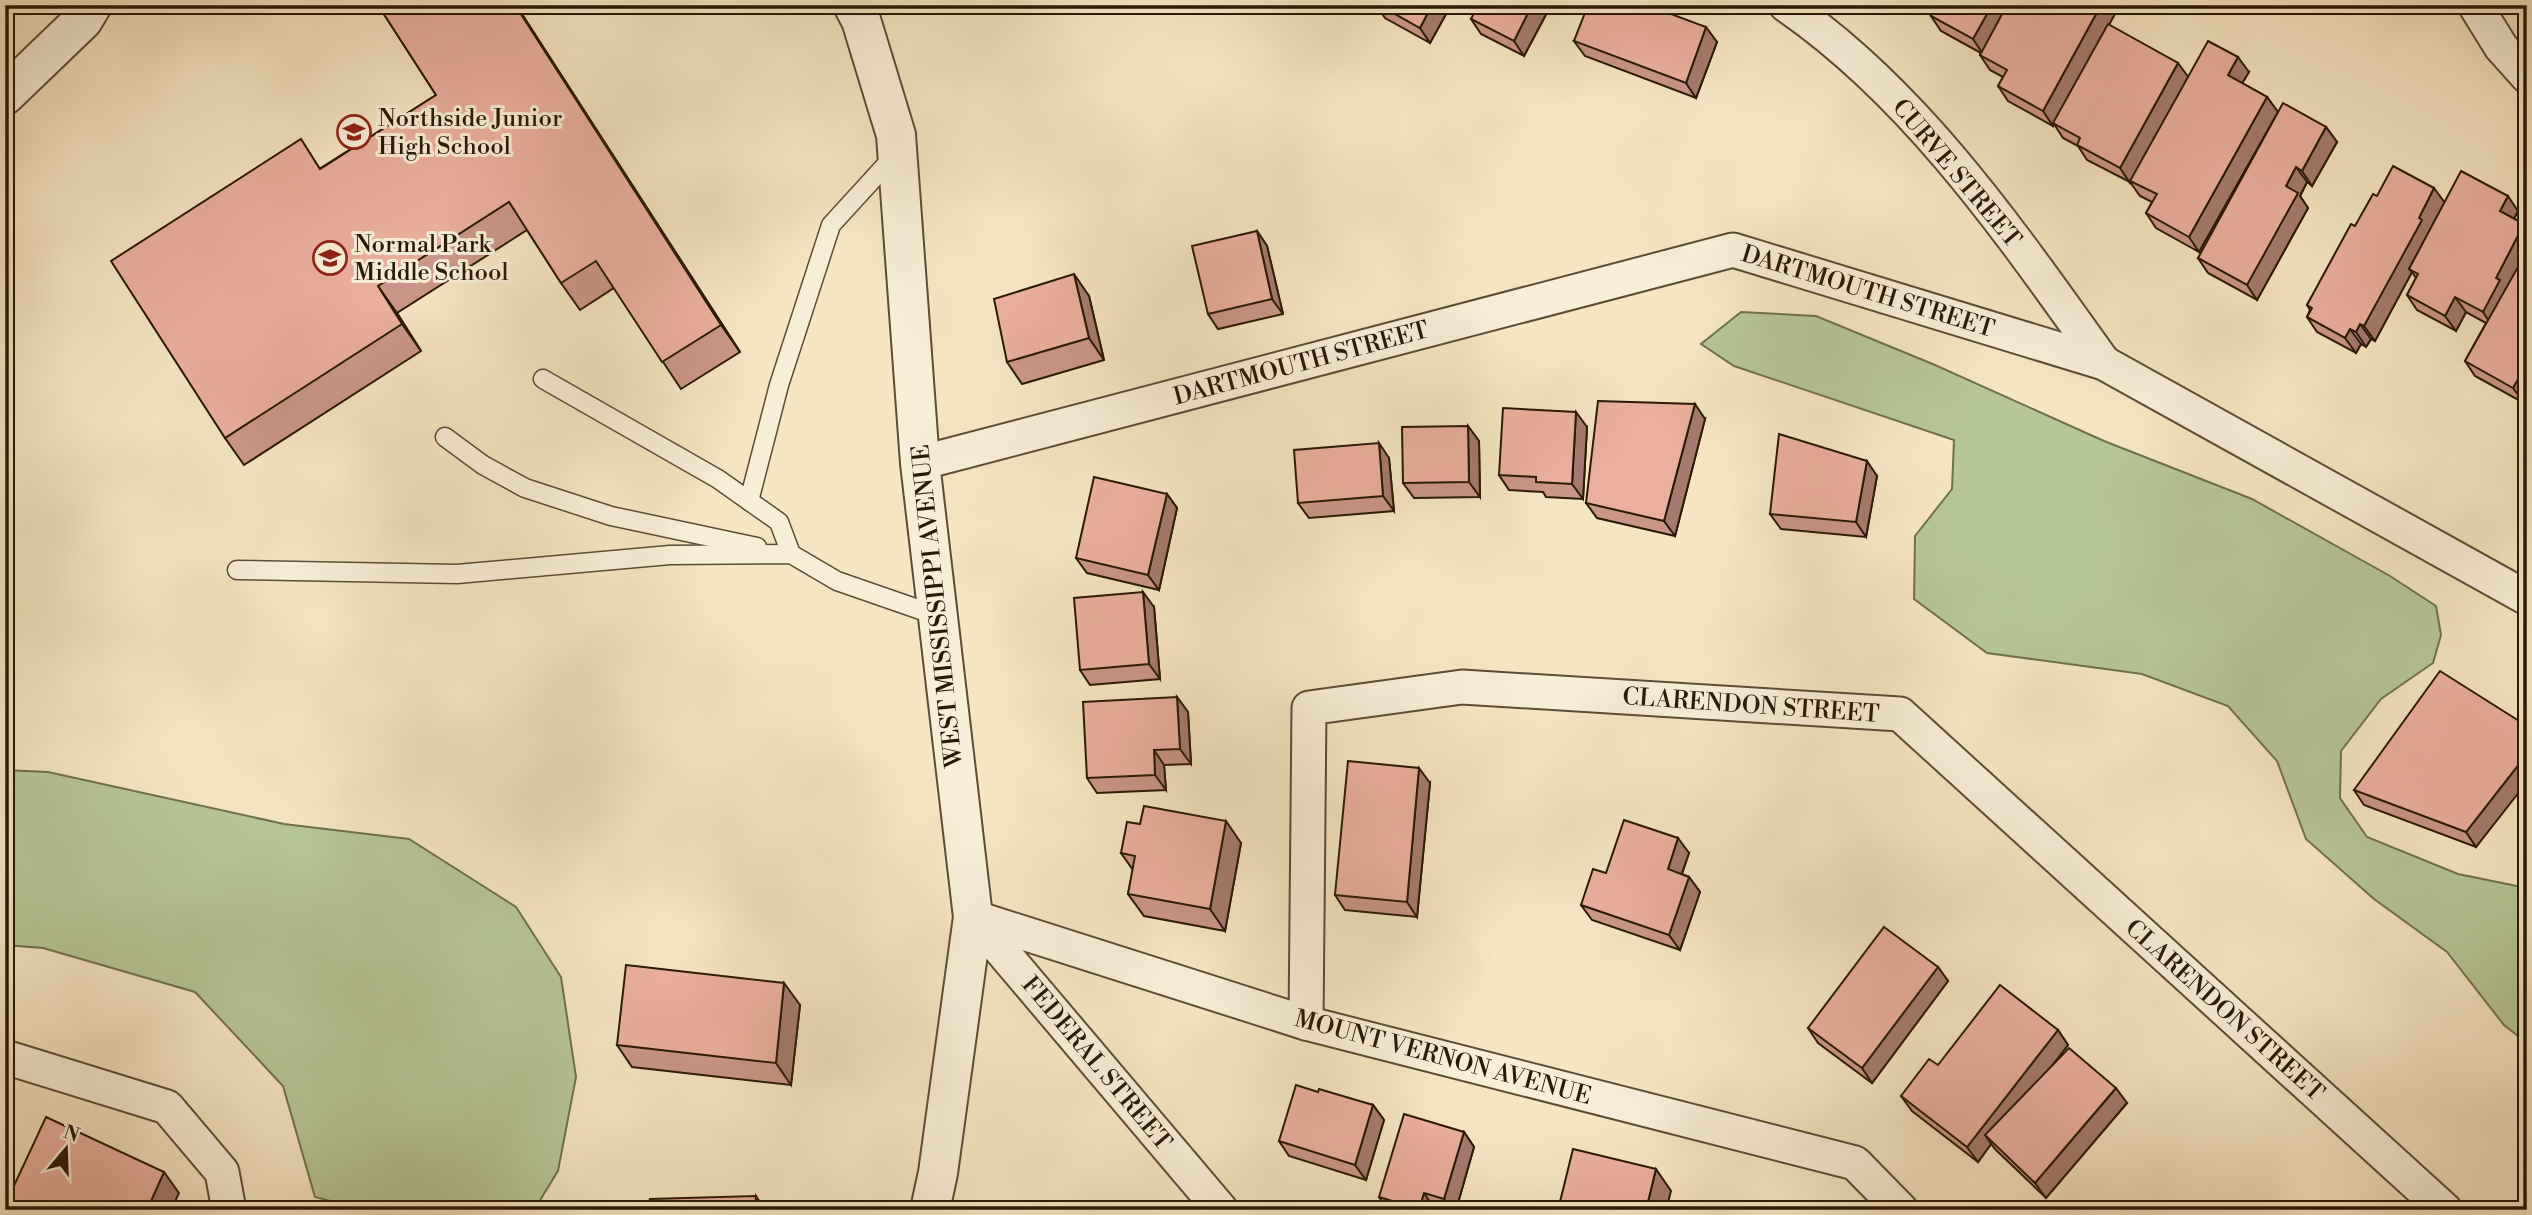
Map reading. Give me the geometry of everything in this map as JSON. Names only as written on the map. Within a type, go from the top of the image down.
[{"type":"street","points":[[5,95],[83,20],[92,5]]},
{"type":"street","name":"WEST MISSISSIPPI AVENUE","points":[[853,5],[861,20],[896,135],[920,463],[973,917],[938,1173],[930,1210]]},
{"type":"street","name":"CURVE STREET","points":[[1786,5],[1823,30],[1911,115],[1999,221],[2105,363]]},
{"type":"street","points":[[2475,5],[2501,47],[2527,76]]},
{"type":"street","name":"DARTMOUTH STREET","points":[[920,463],[1733,250],[2105,363],[2527,598]]},
{"type":"street","name":"CLARENDON STREET","points":[[1306,1023],[1309,708],[1462,687],[1899,714],[2445,1210]]},
{"type":"street","name":"MOUNT VERNON AVENUE","points":[[973,917],[1306,1023],[1855,1163],[1901,1210]]},
{"type":"street","name":"FEDERAL STREET","points":[[973,917],[1221,1210]]},
{"type":"street","points":[[5,1057],[167,1107],[222,1172],[229,1210]]},
{"type":"lane","points":[[749,501],[779,385],[831,225],[897,152]]},
{"type":"lane","points":[[542,379],[718,479],[779,522],[792,554]]},
{"type":"lane","points":[[445,437],[483,465],[525,488],[611,516],[792,554],[837,581],[938,616]]},
{"type":"lane","points":[[237,570],[457,574],[670,555],[792,554]]},
{"type":"green space","points":[[1741,312],[1816,316],[1935,365],[2104,441],[2252,499],[2390,576],[2436,606],[2441,635],[2433,663],[2381,699],[2341,751],[2340,798],[2367,837],[2458,874],[2527,888],[2527,1043],[2504,1025],[2447,952],[2374,899],[2306,839],[2277,761],[2228,706],[2142,674],[1987,653],[1914,599],[1915,536],[1952,489],[1954,440],[1734,366],[1701,344]]},
{"type":"green space","points":[[5,770],[48,772],[284,824],[409,839],[516,907],[561,977],[576,1077],[558,1171],[534,1210],[364,1210],[315,1197],[283,1086],[195,992],[43,948],[5,945]]},
{"type":"building","name":"Normal Park Middle School","points":[[378,5],[515,5],[721,325],[662,362],[596,261],[561,283],[509,202],[378,286],[402,324],[225,438],[111,261],[301,139],[320,169],[436,95]]},
{"type":"building","points":[[1379,5],[1432,5],[1420,28]]},
{"type":"building","points":[[1478,5],[1532,5],[1514,41],[1471,19]]},
{"type":"building","points":[[1588,5],[1647,5],[1706,27],[1686,83],[1574,41]]},
{"type":"building","points":[[1936,5],[1992,5],[1973,39],[1931,16]]},
{"type":"building","points":[[2007,5],[2101,5],[2043,111],[1998,86],[2007,70],[1980,55]]},
{"type":"building","points":[[2108,24],[2178,63],[2120,168],[2077,145],[2080,138],[2053,123]]},
{"type":"building","points":[[2208,41],[2238,57],[2228,75],[2267,97],[2189,237],[2146,213],[2157,194],[2130,181]]},
{"type":"building","points":[[2283,103],[2326,127],[2302,171],[2296,167],[2286,186],[2298,193],[2247,285],[2198,258]]},
{"type":"building","points":[[2393,166],[2434,188],[2419,218],[2422,220],[2364,326],[2360,324],[2356,332],[2350,329],[2345,338],[2307,317],[2312,308],[2307,305],[2351,224],[2355,226],[2373,194],[2377,196]]},
{"type":"building","points":[[2461,171],[2508,196],[2500,211],[2524,224],[2496,278],[2500,280],[2483,312],[2455,297],[2445,316],[2407,295],[2418,274],[2409,269]]},
{"type":"building","points":[[1257,231],[1272,299],[1208,314],[1192,246]]},
{"type":"building","points":[[2527,251],[2527,374],[2522,372],[2513,388],[2465,361]]},
{"type":"building","points":[[1074,274],[1089,338],[1007,362],[994,299]]},
{"type":"building","points":[[1598,401],[1695,404],[1664,521],[1586,503]]},
{"type":"building","points":[[1503,408],[1576,412],[1572,484],[1536,482],[1536,477],[1499,475]]},
{"type":"building","points":[[1468,426],[1469,482],[1403,483],[1402,427]]},
{"type":"building","points":[[1779,434],[1867,461],[1856,522],[1770,514]]},
{"type":"building","points":[[1379,443],[1383,496],[1298,503],[1294,450]]},
{"type":"building","points":[[1094,477],[1167,494],[1148,575],[1076,558]]},
{"type":"building","points":[[1143,592],[1149,664],[1080,670],[1074,598]]},
{"type":"building","points":[[2440,671],[2527,726],[2527,754],[2466,832],[2354,790]]},
{"type":"building","points":[[1177,697],[1180,749],[1154,750],[1155,775],[1087,778],[1083,702]]},
{"type":"building","points":[[1348,761],[1419,768],[1407,902],[1335,895]]},
{"type":"building","points":[[1144,806],[1226,821],[1210,909],[1128,894],[1135,856],[1121,853],[1127,822],[1140,824]]},
{"type":"building","points":[[1624,820],[1678,838],[1668,869],[1689,877],[1669,935],[1581,905],[1593,869],[1606,873]]},
{"type":"building","points":[[1884,927],[1938,967],[1862,1068],[1808,1028]]},
{"type":"building","points":[[626,965],[784,983],[776,1063],[617,1045]]},
{"type":"building","points":[[2000,985],[2058,1030],[1967,1147],[1901,1096],[1929,1059],[1938,1065]]},
{"type":"building","points":[[2069,1048],[2116,1088],[2035,1183],[1985,1135]]},
{"type":"building","points":[[1296,1085],[1373,1105],[1355,1165],[1279,1141]]},
{"type":"building","points":[[1404,1114],[1464,1132],[1444,1199],[1424,1193],[1419,1209],[1379,1197]]},
{"type":"building","points":[[46,1117],[164,1172],[147,1210],[5,1210]]},
{"type":"building","points":[[1573,1149],[1656,1169],[1646,1210],[1558,1210]]},
{"type":"building","points":[[756,1196],[755,1210],[646,1210],[650,1199]]},
{"type":"place","name":"Northside Junior High School","points":[[354,132]]},
{"type":"place","name":"Normal Park Middle School","points":[[330,258]]}]
